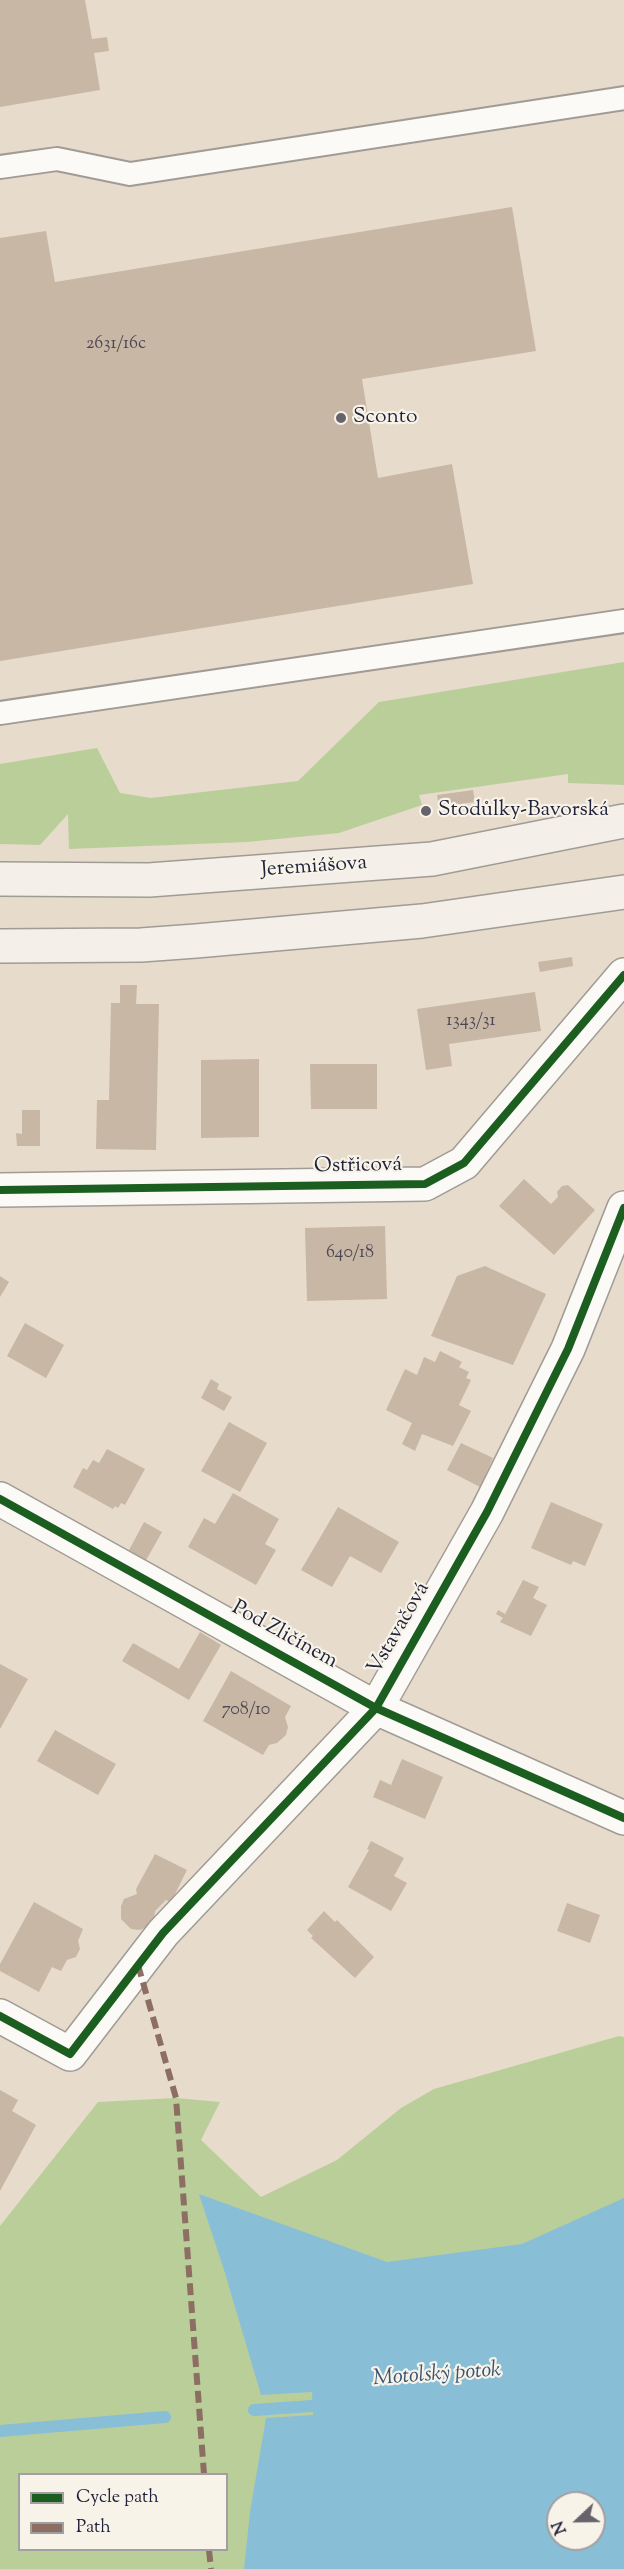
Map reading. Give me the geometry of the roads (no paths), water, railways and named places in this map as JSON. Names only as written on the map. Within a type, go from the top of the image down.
[{"type":"main road","name":"Jeremiášova","points":[[0,879],[149,880],[432,859],[624,820]]},
{"type":"main road","points":[[0,946],[141,945],[196,941],[422,921],[624,892]]},
{"type":"street","name":"Ostřicová","points":[[0,1190],[425,1184],[464,1163],[624,975]]},
{"type":"street","name":"Vstavačová","points":[[0,2016],[70,2054],[163,1933],[376,1708],[487,1512],[568,1349],[624,1208]]},
{"type":"street","name":"Pod Zličínem","points":[[0,1499],[376,1708],[624,1818]]},
{"type":"lane","points":[[0,167],[57,159],[130,174],[624,98]]},
{"type":"lane","points":[[0,713],[624,621]]},
{"type":"water","points":[[199,2194],[387,2262],[522,2244],[624,2198],[624,2569],[244,2569],[250,2512],[266,2418],[313,2415],[312,2392],[261,2395]]},
{"type":"waterway","name":"Motolský potok","points":[[254,2410],[326,2405]]},
{"type":"waterway","name":"Motolský potok","points":[[0,2431],[165,2417]]},
{"type":"place","name":"Sconto","points":[[341,418]]},
{"type":"place","name":"Stodůlky-Bavorská","points":[[426,811]]}]
